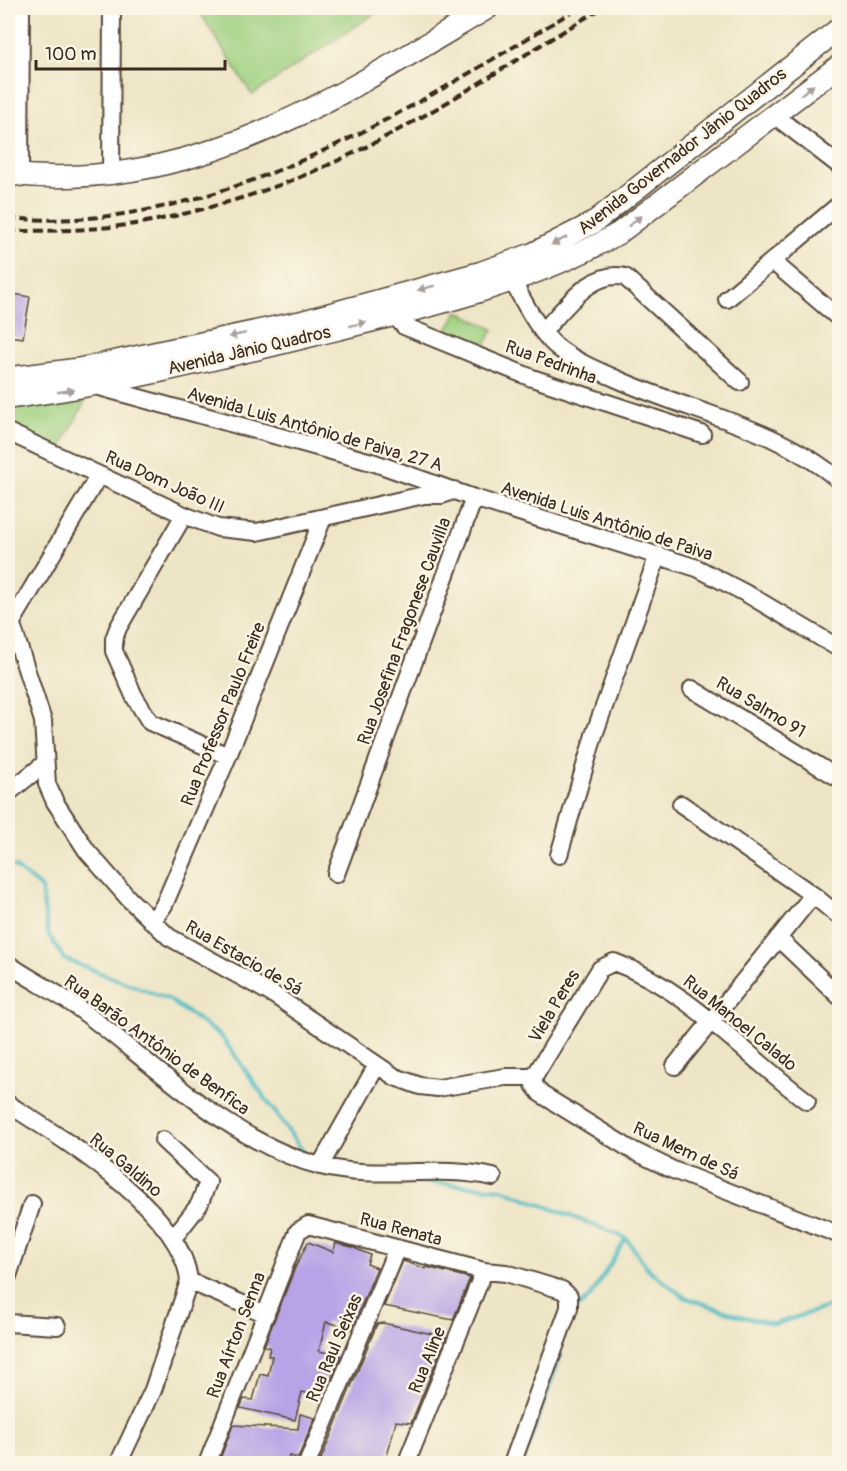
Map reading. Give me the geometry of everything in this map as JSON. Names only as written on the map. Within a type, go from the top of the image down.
[{"type":"main road","points":[[14,175],[70,178],[111,175],[199,156],[255,136],[363,82],[488,8]]},
{"type":"main road","name":"Avenida Governador Jânio Quadros","points":[[484,280],[586,227],[840,28]]},
{"type":"main road","name":"Avenida Governador Jânio Quadros","points":[[484,280],[511,279],[599,244],[619,233],[840,65]]},
{"type":"main road","points":[[586,227],[599,244]]},
{"type":"main road","name":"Avenida Jânio Quadros","points":[[8,398],[96,386],[394,315],[484,280]]},
{"type":"main road","name":"Avenida Jânio Quadros","points":[[8,378],[78,369],[484,280]]},
{"type":"street","points":[[14,175],[21,8]]},
{"type":"street","points":[[111,175],[112,8]]},
{"type":"street","points":[[774,115],[840,166]]},
{"type":"street","points":[[727,299],[840,204]]},
{"type":"street","points":[[772,261],[840,319]]},
{"type":"street","points":[[543,331],[591,284],[608,275],[625,278],[740,382]]},
{"type":"street","points":[[511,279],[543,331],[555,345],[577,361],[650,394],[734,422],[791,446],[816,460],[840,481]]},
{"type":"street","name":"Rua Pedrinha","points":[[394,315],[404,327],[532,378],[702,434]]},
{"type":"street","name":"Avenida Luis Antônio de Paiva, 27 A","points":[[96,386],[375,463],[454,490]]},
{"type":"street","name":"Rua Dom João III","points":[[8,433],[184,515],[235,531],[257,532],[424,495],[442,495],[454,490]]},
{"type":"street","points":[[9,625],[99,475]]},
{"type":"street","name":"Avenida Luis Antônio de Paiva","points":[[454,490],[697,568],[749,595],[840,649]]},
{"type":"street","name":"Rua Josefina Fragonese Cauvilla","points":[[336,874],[474,498]]},
{"type":"street","points":[[184,515],[118,628],[114,639],[114,651],[134,696],[150,722],[228,756]]},
{"type":"street","name":"Rua Professor Paulo Freire","points":[[152,922],[164,905],[228,756],[323,518]]},
{"type":"street","points":[[559,855],[594,735],[658,555]]},
{"type":"street","name":"Rua Estacio de Sá","points":[[9,625],[43,721],[47,784],[74,832],[99,866],[152,922],[189,950],[274,995],[395,1077],[420,1086],[438,1088],[505,1077],[534,1077]]},
{"type":"street","name":"Rua Salmo 91","points":[[692,689],[840,779]]},
{"type":"street","points":[[8,793],[44,764]]},
{"type":"street","points":[[681,804],[813,895],[840,917]]},
{"type":"street","points":[[675,1066],[813,895]]},
{"type":"street","points":[[778,938],[840,997]]},
{"type":"street","name":"Rua Manoel Calado","points":[[614,962],[666,989],[712,1022],[776,1078],[807,1101]]},
{"type":"street","name":"Viela Peres","points":[[534,1077],[600,969],[614,962]]},
{"type":"street","name":"Rua Barão Antônio de Benfica","points":[[8,964],[79,1009],[212,1112],[277,1150],[320,1166],[376,1174],[451,1171],[493,1177]]},
{"type":"street","points":[[320,1166],[376,1065]]},
{"type":"street","name":"Rua Mem de Sá","points":[[534,1077],[534,1085],[541,1095],[630,1149],[683,1174],[840,1235]]},
{"type":"street","name":"Rua Galdino","points":[[8,1104],[65,1140],[132,1195],[174,1237],[185,1256],[189,1281]]},
{"type":"street","points":[[163,1140],[208,1182],[199,1205],[174,1237]]},
{"type":"street","points":[[8,1276],[32,1204]]},
{"type":"street","name":"Rua Renata","points":[[308,1225],[484,1271],[506,1273],[562,1290],[569,1296],[569,1308],[512,1464]]},
{"type":"street","name":"Rua Aírton Senna","points":[[207,1464],[298,1231],[308,1225]]},
{"type":"street","name":"Rua Raul Seixas","points":[[307,1464],[397,1248]]},
{"type":"street","name":"Rua Aline","points":[[406,1464],[484,1271]]},
{"type":"street","points":[[118,1464],[153,1390],[189,1281],[266,1314]]},
{"type":"street","points":[[8,1323],[57,1326]]},
{"type":"green space","points":[[197,8],[383,8],[252,95]]},
{"type":"green space","points":[[457,311],[493,329],[483,349],[447,331]]},
{"type":"green space","points":[[87,397],[60,450],[8,428],[9,409]]},
{"type":"building","points":[[8,293],[30,297],[23,338],[8,336]]},
{"type":"building","points":[[308,1242],[333,1252],[336,1243],[352,1247],[370,1255],[367,1264],[377,1268],[352,1328],[326,1322],[319,1351],[341,1356],[331,1380],[322,1378],[318,1395],[302,1392],[295,1420],[240,1408],[244,1399],[253,1400],[260,1374],[268,1376],[272,1356],[268,1356],[270,1347],[264,1346],[295,1268]]},
{"type":"building","points":[[403,1261],[426,1269],[426,1267],[470,1278],[453,1320],[384,1306]]},
{"type":"building","points":[[383,1323],[446,1337],[411,1423],[396,1421],[385,1464],[319,1464],[377,1324]]},
{"type":"building","points":[[300,1414],[315,1418],[298,1458],[289,1456],[287,1464],[263,1460],[263,1464],[218,1464],[233,1425],[298,1429]]},
{"type":"waterway","points":[[8,867],[15,867],[41,888],[48,933],[64,959],[168,999],[221,1036],[304,1153]]},
{"type":"waterway","points":[[400,1180],[502,1189],[626,1238],[649,1270],[684,1297],[740,1316],[775,1324],[840,1303]]},
{"type":"waterway","points":[[576,1309],[591,1296],[626,1238]]},
{"type":"waterway","points":[[523,1464],[560,1356]]},
{"type":"railway","points":[[8,218],[85,218],[161,207],[235,186],[307,158],[378,124],[578,8]]},
{"type":"railway","points":[[8,231],[87,229],[146,222],[227,202],[287,182],[326,166],[397,131],[602,8]]}]
